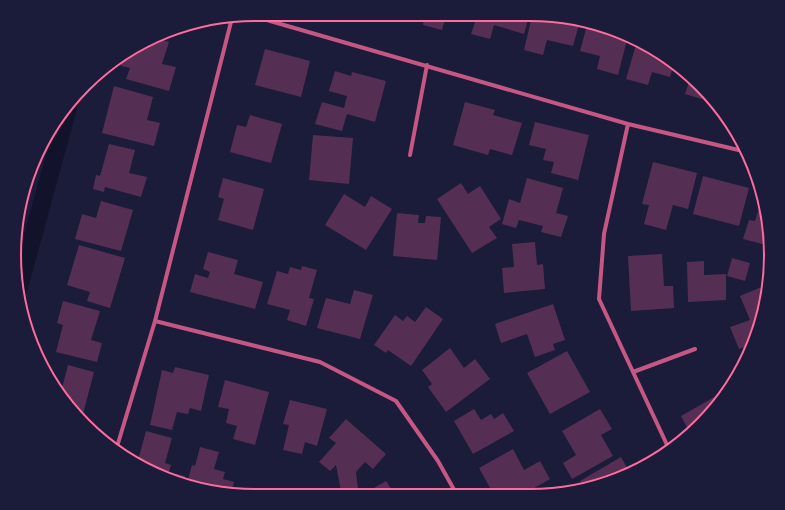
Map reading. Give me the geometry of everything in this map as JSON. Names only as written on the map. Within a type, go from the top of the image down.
[{"type":"street","points":[[270,21],[628,124],[739,150]]},
{"type":"street","points":[[118,444],[155,321],[231,23]]},
{"type":"street","points":[[410,155],[427,65]]},
{"type":"street","points":[[628,124],[604,234],[599,299],[667,445]]},
{"type":"street","points":[[155,321],[320,362],[396,401],[438,461],[454,489]]},
{"type":"street","points":[[633,372],[695,349]]},
{"type":"building","points":[[424,21],[444,21],[442,30],[423,25]]},
{"type":"building","points":[[475,21],[528,21],[524,34],[494,25],[490,39],[471,34]]},
{"type":"building","points":[[531,21],[579,26],[573,46],[547,40],[543,55],[524,50]]},
{"type":"building","points":[[586,28],[605,33],[626,42],[618,75],[597,69],[600,56],[580,51]]},
{"type":"building","points":[[163,40],[169,42],[162,64],[176,67],[169,91],[126,79],[130,68],[121,66],[125,60]]},
{"type":"building","points":[[635,46],[660,60],[672,69],[670,77],[652,72],[648,85],[626,79]]},
{"type":"building","points":[[265,49],[310,61],[301,97],[255,85]]},
{"type":"building","points":[[335,71],[351,76],[352,72],[386,81],[375,122],[347,114],[342,131],[315,124],[322,102],[344,108],[347,96],[329,91]]},
{"type":"building","points":[[688,84],[705,100],[685,94]]},
{"type":"building","points":[[114,86],[153,97],[147,120],[160,123],[154,146],[102,133]]},
{"type":"building","points":[[465,102],[495,110],[493,115],[522,123],[512,155],[490,149],[488,155],[453,145]]},
{"type":"building","points":[[250,115],[282,124],[271,163],[230,152],[237,125],[246,127]]},
{"type":"building","points":[[535,122],[589,135],[578,180],[551,173],[554,162],[543,160],[546,149],[529,145]]},
{"type":"building","points":[[313,135],[353,138],[349,184],[309,180]]},
{"type":"building","points":[[109,144],[135,150],[129,173],[147,177],[141,197],[105,187],[104,192],[93,189],[96,175],[100,176]]},
{"type":"building","points":[[653,162],[697,173],[688,209],[673,205],[666,230],[644,224],[649,205],[642,204]]},
{"type":"building","points":[[703,176],[749,188],[739,226],[693,214]]},
{"type":"building","points":[[223,178],[264,189],[253,230],[218,220],[224,199],[218,197]]},
{"type":"building","points":[[527,178],[563,188],[556,213],[568,216],[561,237],[541,232],[543,226],[519,220],[516,228],[502,224],[509,199],[520,203]]},
{"type":"building","points":[[461,183],[468,194],[480,186],[501,219],[489,227],[497,238],[472,253],[437,199]]},
{"type":"building","points":[[344,194],[365,207],[371,196],[392,209],[366,250],[325,225]]},
{"type":"building","points":[[101,201],[133,210],[121,251],[75,239],[82,214],[96,218]]},
{"type":"building","points":[[759,207],[763,244],[743,239],[749,220],[755,221]]},
{"type":"building","points":[[397,213],[419,215],[418,223],[425,223],[426,216],[441,217],[437,260],[393,256]]},
{"type":"building","points":[[535,242],[537,265],[543,264],[545,289],[504,293],[502,268],[514,267],[512,244]]},
{"type":"building","points":[[79,245],[125,258],[110,308],[87,301],[90,292],[67,285]]},
{"type":"building","points":[[208,252],[238,260],[234,274],[263,282],[255,309],[190,292],[195,274],[208,278],[210,272],[203,269]]},
{"type":"building","points":[[662,254],[664,286],[673,286],[674,308],[631,311],[628,256]]},
{"type":"building","points":[[732,258],[750,263],[745,281],[727,276]]},
{"type":"building","points":[[704,261],[704,275],[726,274],[726,300],[688,302],[687,262]]},
{"type":"building","points":[[302,266],[317,270],[309,298],[314,299],[306,326],[287,320],[290,310],[267,304],[277,271],[288,274],[290,267],[301,270]]},
{"type":"building","points":[[762,287],[760,301],[752,330],[745,347],[739,349],[730,327],[750,320],[740,296]]},
{"type":"building","points":[[354,290],[373,295],[360,339],[317,328],[326,298],[350,304]]},
{"type":"building","points":[[63,301],[100,311],[91,340],[102,343],[97,362],[56,352],[63,325],[57,323]]},
{"type":"building","points":[[553,304],[565,340],[553,344],[555,350],[535,357],[527,334],[501,343],[495,324]]},
{"type":"building","points":[[426,307],[443,319],[411,366],[388,350],[386,353],[374,345],[395,315],[403,321],[407,316],[415,322]]},
{"type":"building","points":[[450,348],[464,368],[475,359],[490,379],[446,412],[428,387],[432,384],[422,370]]},
{"type":"building","points":[[567,351],[590,392],[550,414],[527,373]]},
{"type":"building","points":[[68,365],[94,372],[83,413],[62,388]]},
{"type":"building","points":[[175,367],[209,375],[201,411],[190,408],[188,414],[177,412],[172,430],[150,425],[162,370],[173,373]]},
{"type":"building","points":[[225,380],[269,392],[255,445],[233,439],[237,426],[226,423],[229,409],[218,407]]},
{"type":"building","points":[[716,396],[716,397],[687,428],[681,416]]},
{"type":"building","points":[[290,400],[327,409],[317,446],[305,442],[302,454],[283,450],[289,425],[283,424]]},
{"type":"building","points":[[474,409],[481,420],[491,414],[494,419],[503,413],[514,431],[473,454],[454,421]]},
{"type":"building","points":[[600,409],[612,429],[601,435],[613,456],[572,479],[563,463],[576,455],[562,431]]},
{"type":"building","points":[[346,419],[386,454],[373,469],[365,462],[356,472],[358,489],[341,489],[336,465],[330,471],[319,462],[336,443],[329,438]]},
{"type":"building","points":[[146,431],[172,438],[165,463],[171,465],[169,472],[185,476],[184,478],[165,471],[139,458]]},
{"type":"building","points":[[200,447],[219,452],[214,469],[225,472],[223,479],[234,482],[233,488],[209,485],[188,479],[192,465],[195,466]]},
{"type":"building","points":[[513,449],[524,470],[540,461],[550,479],[533,489],[491,489],[479,468]]},
{"type":"building","points":[[621,457],[627,468],[591,481],[582,484],[580,481]]},
{"type":"building","points":[[386,481],[391,489],[372,489]]},
{"type":"waterway","points":[[22,275],[65,118]]}]
